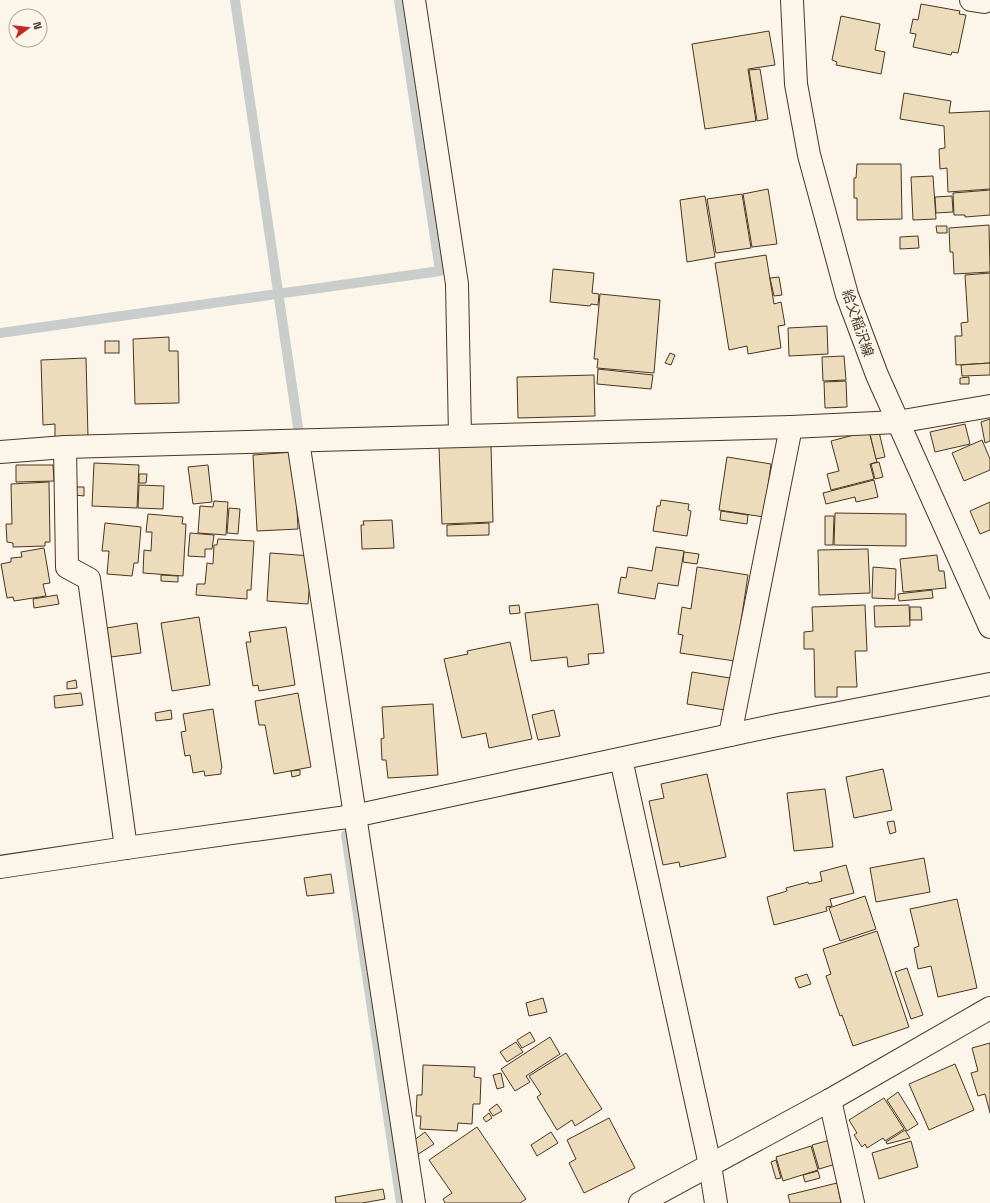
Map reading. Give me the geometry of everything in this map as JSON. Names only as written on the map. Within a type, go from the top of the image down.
[{"type":"street","points":[[414,0],[457,284],[460,436]]},
{"type":"street","name":"給父稲沢線","points":[[792,0],[796,84],[810,154],[847,295],[876,375],[990,627]]},
{"type":"street","points":[[971,0],[984,2],[985,0]]},
{"type":"street","points":[[0,452],[65,447],[791,427],[897,422],[990,406]]},
{"type":"street","points":[[730,735],[791,427]]},
{"type":"street","points":[[298,441],[414,1203]]},
{"type":"street","points":[[65,447],[66,567],[89,579],[126,848]]},
{"type":"street","points":[[0,867],[354,816],[730,735],[990,684]]},
{"type":"street","points":[[621,759],[710,1165],[716,1203]]},
{"type":"street","points":[[640,1203],[830,1100],[990,1008]]},
{"type":"street","points":[[830,1100],[853,1203]]},
{"type":"building","points":[[921,4],[960,11],[959,14],[966,15],[958,53],[952,52],[951,55],[913,47],[916,34],[910,33],[913,19],[918,20]]},
{"type":"building","points":[[841,16],[880,24],[875,50],[885,52],[881,74],[836,65],[837,62],[832,60]]},
{"type":"building","points":[[769,31],[775,65],[748,69],[756,121],[705,129],[692,44]]},
{"type":"building","points":[[760,69],[768,119],[757,121],[749,70]]},
{"type":"building","points":[[904,93],[951,101],[949,113],[990,111],[990,189],[948,192],[947,168],[940,169],[939,149],[945,148],[944,126],[900,119]]},
{"type":"building","points":[[857,164],[901,164],[902,219],[857,220],[857,198],[854,198],[854,178],[856,178]]},
{"type":"building","points":[[933,176],[936,219],[913,220],[911,177]]},
{"type":"building","points":[[768,189],[777,244],[752,247],[743,194]]},
{"type":"building","points":[[990,190],[990,215],[965,217],[965,215],[954,215],[953,193]]},
{"type":"building","points":[[742,194],[751,248],[716,253],[707,199]]},
{"type":"building","points":[[705,196],[715,257],[687,262],[680,200]]},
{"type":"building","points":[[952,196],[953,212],[936,213],[935,197]]},
{"type":"building","points":[[989,225],[990,272],[954,274],[953,252],[950,252],[949,228]]},
{"type":"building","points":[[936,226],[947,226],[947,233],[937,233]]},
{"type":"building","points":[[918,236],[919,248],[900,249],[900,237]]},
{"type":"building","points":[[766,255],[774,304],[781,302],[785,325],[778,326],[781,348],[748,354],[747,346],[729,350],[715,263]]},
{"type":"building","points":[[553,269],[594,273],[592,293],[599,294],[598,305],[591,304],[590,306],[550,302]]},
{"type":"building","points":[[990,273],[990,363],[956,365],[955,336],[962,336],[961,323],[968,322],[965,275]]},
{"type":"building","points":[[779,277],[782,295],[774,296],[770,278]]},
{"type":"building","points":[[600,294],[660,300],[654,373],[597,368],[598,359],[594,359]]},
{"type":"building","points":[[827,326],[828,354],[789,356],[788,328]]},
{"type":"building","points":[[169,337],[169,351],[178,351],[179,403],[135,404],[133,339]]},
{"type":"building","points":[[105,341],[119,341],[119,353],[105,353]]},
{"type":"building","points":[[670,353],[675,355],[671,365],[665,363]]},
{"type":"building","points":[[844,356],[846,380],[823,381],[822,357]]},
{"type":"building","points":[[86,358],[88,437],[55,437],[55,424],[43,425],[41,360]]},
{"type":"building","points":[[990,363],[990,375],[962,376],[961,365]]},
{"type":"building","points":[[598,369],[653,375],[651,389],[597,384]]},
{"type":"building","points":[[594,375],[595,416],[518,418],[517,377]]},
{"type":"building","points":[[969,377],[969,384],[960,384],[960,378]]},
{"type":"building","points":[[846,381],[847,407],[825,408],[824,382]]},
{"type":"building","points":[[990,419],[990,441],[985,443],[981,422]]},
{"type":"building","points":[[965,424],[970,444],[935,452],[930,432]]},
{"type":"building","points":[[869,431],[877,462],[870,464],[874,479],[831,490],[827,474],[839,471],[831,441]]},
{"type":"building","points":[[879,432],[885,457],[876,459],[870,434]]},
{"type":"building","points":[[982,440],[990,459],[990,470],[964,481],[952,453]]},
{"type":"building","points":[[491,446],[493,522],[442,524],[439,447]]},
{"type":"building","points":[[294,452],[298,529],[257,531],[253,455]]},
{"type":"building","points":[[727,457],[771,464],[764,517],[719,510]]},
{"type":"building","points":[[879,462],[883,477],[875,479],[871,464]]},
{"type":"building","points":[[94,463],[139,465],[137,508],[92,506]]},
{"type":"building","points":[[16,465],[53,465],[54,481],[16,482]]},
{"type":"building","points":[[208,465],[212,502],[193,504],[188,467]]},
{"type":"building","points":[[139,474],[147,474],[146,483],[139,483]]},
{"type":"building","points":[[874,480],[878,497],[856,502],[855,497],[826,504],[823,493]]},
{"type":"building","points":[[49,482],[50,542],[45,542],[45,546],[13,547],[13,543],[7,542],[6,524],[12,524],[11,484]]},
{"type":"building","points":[[139,485],[164,486],[163,509],[138,508]]},
{"type":"building","points":[[75,487],[84,487],[84,496],[75,495]]},
{"type":"building","points":[[661,500],[689,504],[688,510],[691,511],[687,536],[653,531],[657,506],[660,506]]},
{"type":"building","points":[[214,501],[228,502],[226,535],[198,533],[200,506],[213,507]]},
{"type":"building","points":[[990,502],[990,530],[980,534],[970,511]]},
{"type":"building","points":[[229,508],[240,509],[238,534],[227,533]]},
{"type":"building","points":[[721,511],[748,515],[747,524],[720,520]]},
{"type":"building","points":[[835,513],[906,514],[906,546],[834,545]]},
{"type":"building","points":[[148,514],[183,517],[182,524],[186,524],[183,576],[143,573],[144,550],[151,551],[152,532],[146,532]]},
{"type":"building","points":[[825,516],[834,516],[833,545],[825,545]]},
{"type":"building","points":[[392,520],[394,548],[362,549],[361,525],[364,525],[363,521]]},
{"type":"building","points":[[105,523],[141,527],[138,563],[134,563],[132,576],[107,574],[109,551],[102,551]]},
{"type":"building","points":[[489,523],[489,535],[447,536],[447,525]]},
{"type":"building","points":[[190,533],[214,535],[212,549],[205,549],[205,557],[188,556]]},
{"type":"building","points":[[218,539],[254,541],[251,590],[247,590],[247,599],[196,595],[197,584],[205,584],[207,563],[213,564],[214,545],[217,545]]},
{"type":"building","points":[[656,547],[684,551],[678,586],[658,583],[655,599],[618,593],[621,577],[626,578],[628,567],[652,571]]},
{"type":"building","points":[[44,548],[50,583],[43,584],[46,596],[14,601],[13,597],[7,598],[1,564],[11,562],[11,558],[22,557],[21,552]]},
{"type":"building","points":[[868,549],[870,593],[819,595],[818,550]]},
{"type":"building","points":[[684,552],[699,554],[697,564],[683,562]]},
{"type":"building","points":[[270,553],[312,556],[308,604],[267,601]]},
{"type":"building","points":[[937,555],[939,571],[944,571],[946,588],[903,592],[900,559]]},
{"type":"building","points":[[697,567],[748,575],[735,661],[680,653],[683,635],[678,634],[682,607],[691,609]]},
{"type":"building","points":[[873,567],[896,569],[895,599],[872,598]]},
{"type":"building","points":[[161,575],[178,576],[178,582],[161,581]]},
{"type":"building","points":[[932,590],[933,598],[899,601],[898,594]]},
{"type":"building","points":[[57,595],[59,604],[34,608],[33,599]]},
{"type":"building","points":[[598,604],[604,653],[588,654],[589,664],[568,667],[567,657],[531,661],[525,613]]},
{"type":"building","points":[[519,605],[520,613],[510,614],[509,606]]},
{"type":"building","points":[[865,605],[867,651],[855,651],[857,687],[837,687],[837,697],[815,697],[814,649],[804,649],[804,632],[813,631],[812,607]]},
{"type":"building","points":[[909,605],[910,626],[875,627],[874,606]]},
{"type":"building","points":[[910,607],[921,607],[922,620],[910,620]]},
{"type":"building","points":[[199,617],[210,685],[172,691],[161,623]]},
{"type":"building","points":[[137,623],[141,653],[111,657],[107,628]]},
{"type":"building","points":[[286,627],[295,685],[259,691],[258,685],[253,686],[246,642],[251,642],[249,632]]},
{"type":"building","points":[[510,642],[532,739],[489,748],[486,733],[462,738],[444,659],[468,654],[467,651]]},
{"type":"building","points":[[692,672],[730,678],[725,710],[687,704]]},
{"type":"building","points":[[76,680],[77,688],[67,689],[67,682]]},
{"type":"building","points":[[81,693],[83,705],[55,708],[54,696]]},
{"type":"building","points":[[298,693],[311,767],[274,774],[265,725],[259,725],[255,701]]},
{"type":"building","points":[[433,704],[438,775],[388,778],[386,760],[382,760],[381,739],[384,738],[382,707]]},
{"type":"building","points":[[213,709],[222,768],[221,774],[205,776],[204,771],[193,773],[190,755],[185,756],[181,732],[186,731],[183,714]]},
{"type":"building","points":[[171,710],[172,719],[156,721],[155,713]]},
{"type":"building","points":[[554,710],[560,736],[538,740],[532,715]]},
{"type":"building","points":[[883,769],[892,810],[854,818],[846,777]]},
{"type":"building","points":[[300,770],[300,775],[292,777],[291,771]]},
{"type":"building","points":[[707,774],[726,857],[680,867],[679,862],[663,865],[649,801],[664,798],[661,784]]},
{"type":"building","points":[[825,789],[833,847],[794,851],[787,793]]},
{"type":"building","points":[[894,821],[896,832],[890,834],[887,822]]},
{"type":"building","points":[[924,858],[930,892],[876,902],[870,868]]},
{"type":"building","points":[[846,865],[854,893],[830,899],[832,906],[826,907],[827,911],[774,925],[767,897],[787,891],[786,888],[808,882],[809,884],[822,881],[820,872]]},
{"type":"building","points":[[331,874],[334,893],[307,896],[304,878]]},
{"type":"building","points":[[865,896],[876,929],[840,941],[829,908]]},
{"type":"building","points":[[957,899],[977,988],[938,997],[931,966],[918,969],[914,948],[919,946],[910,909]]},
{"type":"building","points":[[877,931],[909,1027],[853,1046],[842,1015],[840,1016],[826,976],[831,974],[823,949]]},
{"type":"building","points":[[907,968],[923,1015],[911,1019],[895,972]]},
{"type":"building","points":[[807,974],[811,984],[799,988],[795,978]]},
{"type":"building","points":[[543,998],[547,1012],[529,1016],[526,1003]]},
{"type":"building","points":[[530,1032],[535,1041],[522,1048],[517,1040]]},
{"type":"building","points":[[550,1037],[560,1054],[526,1076],[530,1082],[515,1091],[501,1069]]},
{"type":"building","points":[[516,1042],[523,1052],[507,1062],[500,1052]]},
{"type":"building","points":[[990,1043],[990,1113],[985,1094],[978,1096],[971,1073],[978,1071],[972,1048]]},
{"type":"building","points":[[566,1053],[602,1109],[575,1126],[572,1120],[557,1130],[537,1097],[541,1094],[529,1076]]},
{"type":"building","points":[[955,1064],[974,1110],[929,1130],[909,1084]]},
{"type":"building","points":[[423,1065],[475,1067],[474,1077],[481,1078],[480,1104],[473,1104],[472,1124],[458,1123],[457,1131],[420,1129],[421,1116],[416,1116],[417,1095],[422,1095]]},
{"type":"building","points":[[501,1073],[504,1087],[497,1089],[493,1075]]},
{"type":"building","points":[[898,1092],[918,1124],[907,1131],[887,1100]]},
{"type":"building","points":[[884,1098],[904,1129],[885,1141],[883,1138],[867,1148],[865,1144],[862,1147],[854,1135],[857,1133],[849,1120]]},
{"type":"building","points":[[497,1104],[502,1111],[493,1116],[489,1110]]},
{"type":"building","points":[[489,1113],[492,1118],[486,1122],[483,1118]]},
{"type":"building","points":[[609,1118],[635,1168],[584,1193],[569,1163],[576,1159],[567,1140]]},
{"type":"building","points":[[477,1127],[526,1199],[520,1203],[445,1203],[443,1199],[452,1193],[429,1160]]},
{"type":"building","points":[[905,1130],[910,1138],[887,1144],[886,1142]]},
{"type":"building","points":[[425,1132],[434,1144],[417,1155],[413,1141]]},
{"type":"building","points":[[551,1132],[558,1143],[537,1156],[531,1145]]},
{"type":"building","points":[[830,1140],[836,1164],[819,1169],[812,1145]]},
{"type":"building","points":[[911,1141],[918,1167],[879,1179],[872,1153]]},
{"type":"building","points":[[811,1146],[818,1170],[783,1181],[776,1157]]},
{"type":"building","points":[[776,1160],[781,1178],[776,1179],[771,1162]]},
{"type":"building","points":[[818,1171],[820,1178],[805,1182],[803,1175]]},
{"type":"building","points":[[837,1183],[841,1203],[790,1203],[788,1195]]},
{"type":"building","points":[[383,1189],[385,1199],[362,1203],[336,1203],[335,1197]]},
{"type":"waterway","points":[[235,0],[298,427]]},
{"type":"waterway","points":[[0,333],[440,271],[399,0]]},
{"type":"waterway","points":[[346,835],[401,1203]]}]
